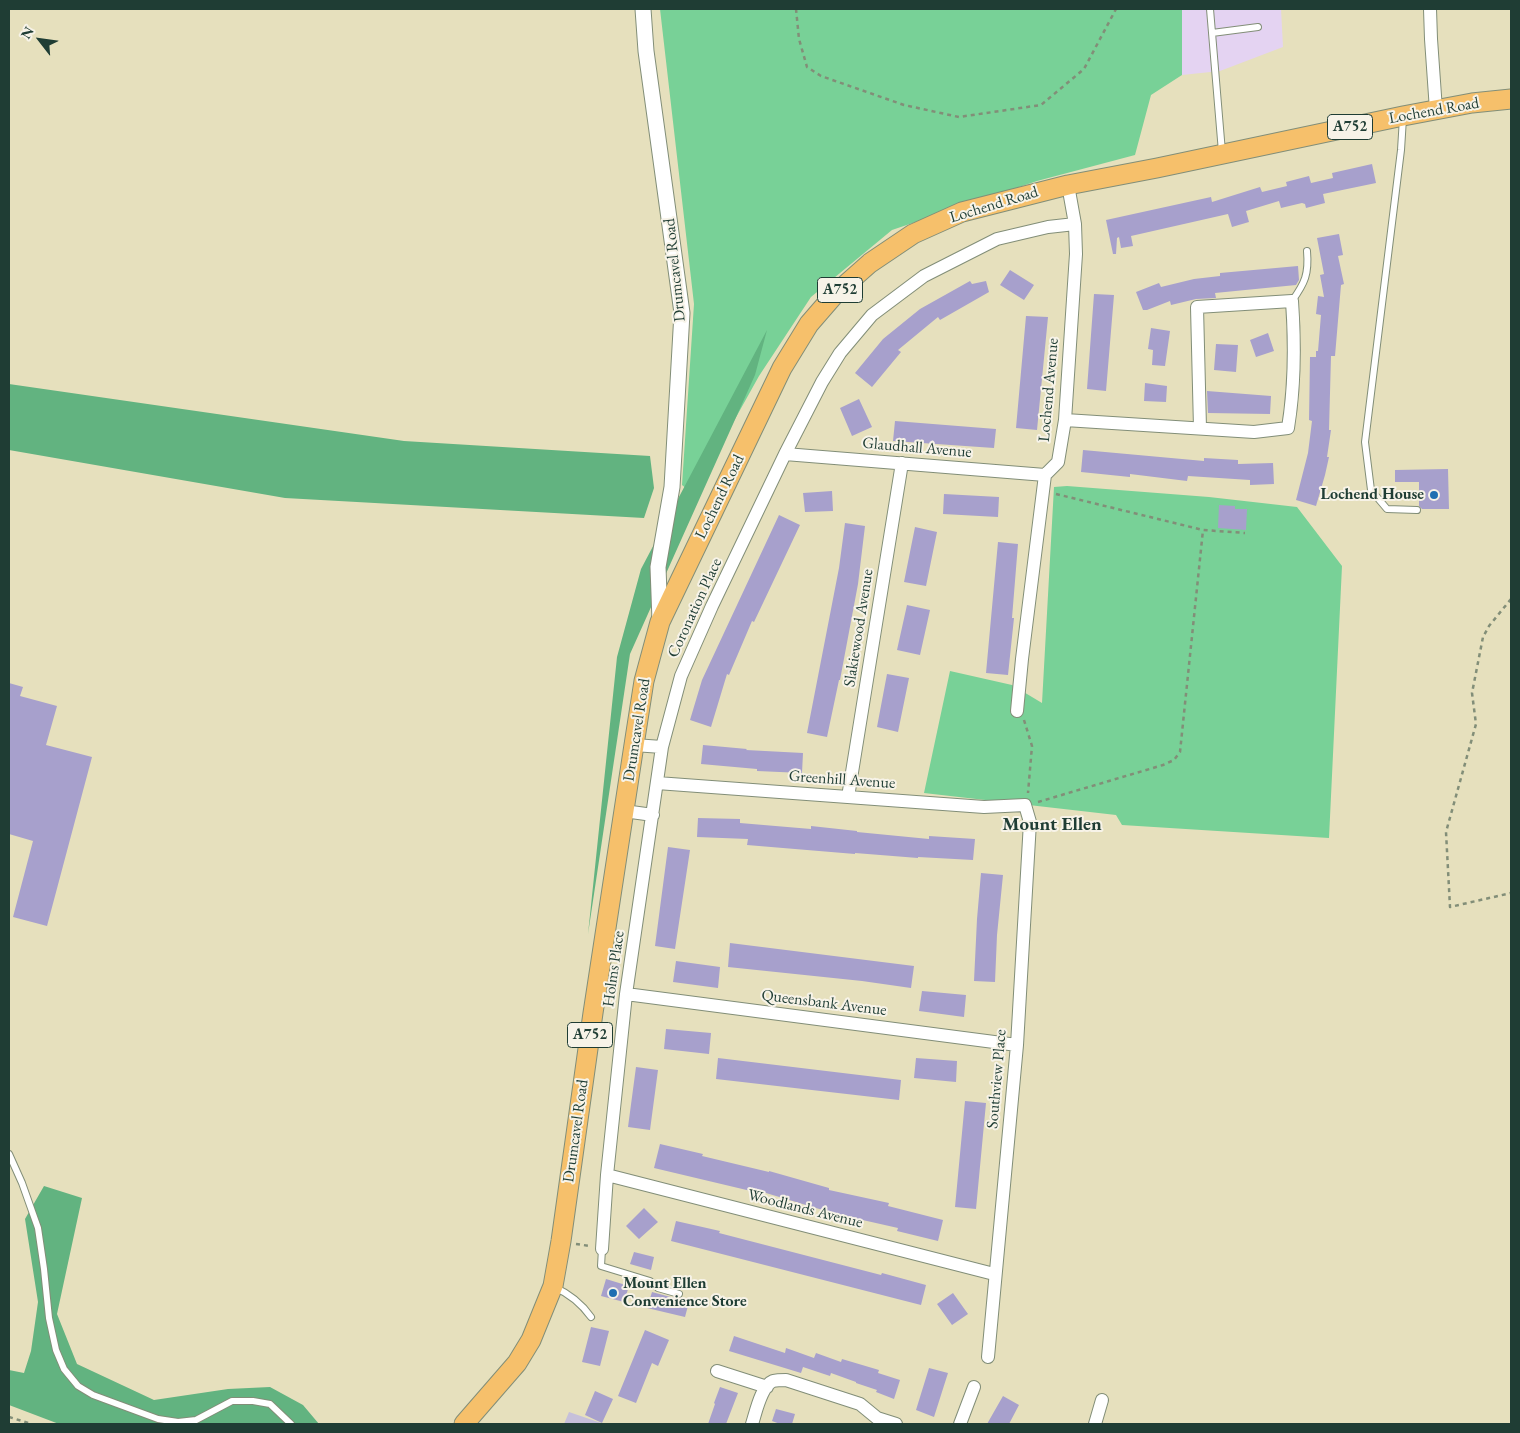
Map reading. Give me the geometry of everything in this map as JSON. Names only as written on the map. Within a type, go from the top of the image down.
[{"type":"main road","name":"Lochend Road","points":[[660,622],[782,368],[809,324],[836,294],[870,262],[913,234],[962,212],[1068,185],[1403,116],[1472,103],[1511,99]]},
{"type":"main road","name":"Drumcavel Road","points":[[469,1422],[517,1363],[531,1340],[553,1286],[561,1241],[590,1029],[644,681],[660,622]]},
{"type":"street","name":"Drumcavel Road","points":[[643,9],[648,61],[682,313],[672,487],[658,567],[660,622]]},
{"type":"street","points":[[1430,9],[1436,110]]},
{"type":"street","name":"Lochend Avenue","points":[[1017,711],[1044,482],[1058,462],[1065,420],[1076,254],[1075,224],[1068,185]]},
{"type":"street","name":"Coronation Place","points":[[657,783],[662,747],[681,676],[712,606],[786,454],[822,382],[840,353],[872,314],[924,276],[997,239],[1048,227],[1075,224]]},
{"type":"street","points":[[1065,420],[1254,432],[1288,428],[1293,398],[1292,300],[1197,307],[1200,428]]},
{"type":"street","name":"Glaudhall Avenue","points":[[786,454],[902,463],[1044,482]]},
{"type":"street","name":"Slakiewood Avenue","points":[[848,797],[902,463]]},
{"type":"street","points":[[634,745],[662,747]]},
{"type":"street","name":"Greenhill Avenue","points":[[657,783],[984,807],[1025,805]]},
{"type":"street","name":"Holms Place","points":[[602,1249],[607,1175],[626,994],[657,783]]},
{"type":"street","name":"Southview Place","points":[[988,1357],[994,1274],[1017,1045],[1030,832],[1030,822],[1025,805]]},
{"type":"street","points":[[624,811],[653,815]]},
{"type":"street","name":"Queensbank Avenue","points":[[626,994],[1017,1045]]},
{"type":"street","name":"Woodlands Avenue","points":[[607,1175],[994,1274]]},
{"type":"street","points":[[717,1371],[767,1386]]},
{"type":"street","points":[[752,1424],[762,1394],[767,1386],[773,1381],[786,1380],[860,1404],[877,1418],[896,1424]]},
{"type":"street","points":[[960,1424],[974,1386]]},
{"type":"street","points":[[1095,1424],[1102,1400]]},
{"type":"lane","points":[[1210,9],[1222,154]]},
{"type":"lane","points":[[1212,33],[1258,26]]},
{"type":"lane","points":[[1403,116],[1401,150],[1365,442],[1371,490],[1387,509],[1416,510]]},
{"type":"lane","points":[[1292,300],[1306,281],[1308,267],[1307,251]]},
{"type":"lane","points":[[9,1154],[22,1183],[38,1228],[49,1318],[56,1350],[64,1369],[78,1386],[93,1395],[158,1419],[178,1422],[196,1420],[232,1402],[253,1402],[270,1404],[291,1424]]},
{"type":"lane","points":[[602,1249],[601,1266],[650,1281],[658,1288],[680,1294]]},
{"type":"lane","points":[[553,1286],[569,1294],[583,1306],[591,1317]]},
{"type":"path","points":[[796,9],[799,39],[807,67],[822,76],[904,105],[959,117],[1041,105],[1084,70],[1116,9]]},
{"type":"path","points":[[1044,482],[1053,493],[1203,530],[1245,533]]},
{"type":"path","points":[[1017,711],[1023,717],[1032,746],[1030,784],[1025,805],[1163,765],[1174,760],[1180,752],[1203,530]]},
{"type":"path","points":[[1511,599],[1483,636],[1472,693],[1476,724],[1446,832],[1450,907],[1511,893]]},
{"type":"path","points":[[561,1241],[602,1249]]},
{"type":"path","points":[[9,1417],[32,1424]]},
{"type":"shaded area","points":[[1182,9],[1281,9],[1283,47],[1220,71],[1182,75]]},
{"type":"shaded area","points":[[569,1412],[604,1424],[564,1424]]},
{"type":"green space","points":[[660,9],[1182,9],[1182,75],[1151,95],[1135,155],[1037,181],[892,230],[811,297],[759,376],[725,437],[687,489],[682,485],[694,304]]},
{"type":"green space","points":[[767,330],[755,375],[630,654],[588,934],[617,657],[641,569]]},
{"type":"green space","points":[[9,384],[404,441],[650,456],[654,488],[644,518],[285,498],[9,450]]},
{"type":"green space","points":[[1067,486],[1209,497],[1297,507],[1342,566],[1329,838],[1122,825],[1116,815],[924,793],[950,671],[1012,685],[1042,703],[1054,487]]},
{"type":"green space","points":[[44,1186],[82,1198],[57,1314],[77,1364],[154,1400],[228,1389],[270,1387],[303,1405],[319,1424],[59,1424],[9,1405],[9,1370],[24,1373],[31,1351],[38,1302],[25,1219]]},
{"type":"building","points":[[1372,164],[1376,183],[1323,194],[1325,203],[1306,208],[1305,204],[1302,203],[1281,208],[1279,201],[1246,211],[1249,222],[1232,227],[1228,214],[1131,236],[1133,246],[1121,248],[1119,237],[1117,238],[1116,254],[1113,254],[1106,220],[1211,197],[1212,202],[1260,187],[1262,192],[1287,186],[1286,182],[1309,176],[1311,183],[1333,178],[1332,173]]},
{"type":"building","points":[[1339,234],[1343,255],[1338,256],[1344,284],[1341,285],[1335,356],[1331,356],[1329,430],[1331,430],[1327,457],[1329,457],[1316,506],[1296,500],[1308,453],[1312,421],[1309,420],[1310,357],[1316,357],[1316,351],[1318,351],[1321,315],[1316,314],[1318,296],[1324,297],[1320,275],[1324,274],[1317,238]]},
{"type":"building","points":[[1298,266],[1299,280],[1296,285],[1215,293],[1216,298],[1196,299],[1171,305],[1170,301],[1147,310],[1143,310],[1136,292],[1159,283],[1161,287],[1194,279],[1220,276],[1220,273]]},
{"type":"building","points":[[1010,270],[1034,285],[1024,300],[1000,285]]},
{"type":"building","points":[[970,281],[972,284],[986,281],[989,292],[940,320],[938,317],[898,350],[901,352],[872,387],[855,373],[883,339],[920,309]]},
{"type":"building","points":[[1094,294],[1114,295],[1106,391],[1087,389]]},
{"type":"building","points":[[1026,316],[1048,317],[1037,430],[1016,428]]},
{"type":"building","points":[[1151,328],[1170,331],[1165,366],[1152,365],[1153,350],[1148,349]]},
{"type":"building","points":[[1268,333],[1274,351],[1256,357],[1250,340]]},
{"type":"building","points":[[1216,344],[1238,345],[1236,372],[1214,370]]},
{"type":"building","points":[[1145,383],[1167,386],[1166,402],[1144,401]]},
{"type":"building","points":[[1207,391],[1271,396],[1270,414],[1208,413]]},
{"type":"building","points":[[859,399],[872,427],[852,436],[840,408]]},
{"type":"building","points":[[895,421],[996,429],[994,448],[893,441]]},
{"type":"building","points":[[1083,450],[1204,461],[1204,458],[1238,460],[1238,464],[1273,463],[1274,484],[1250,485],[1250,480],[1188,476],[1187,481],[1130,474],[1130,477],[1081,472]]},
{"type":"building","name":"Lochend House","points":[[1448,469],[1449,509],[1422,509],[1419,506],[1419,482],[1395,482],[1395,470]]},
{"type":"building","points":[[832,491],[833,511],[805,512],[803,493]]},
{"type":"building","points":[[944,494],[999,497],[998,517],[943,514]]},
{"type":"building","points":[[1219,505],[1235,506],[1235,509],[1247,509],[1246,530],[1218,528]]},
{"type":"building","points":[[779,515],[800,525],[754,622],[752,621],[729,675],[727,674],[711,727],[690,720],[702,680]]},
{"type":"building","points":[[845,523],[865,526],[858,584],[827,737],[807,733],[839,568]]},
{"type":"building","points":[[915,527],[937,532],[926,586],[904,582]]},
{"type":"building","points":[[998,542],[1018,544],[1012,618],[1014,618],[1008,675],[986,673]]},
{"type":"building","points":[[907,605],[930,610],[920,655],[897,650]]},
{"type":"building","points":[[887,674],[909,678],[898,732],[877,727]]},
{"type":"building","points":[[9,683],[23,687],[20,696],[57,706],[46,745],[92,757],[47,926],[13,917],[33,841],[9,834]]},
{"type":"building","points":[[703,745],[746,750],[803,753],[802,773],[757,771],[757,769],[701,764]]},
{"type":"building","points":[[698,818],[740,819],[740,823],[811,829],[811,826],[929,839],[929,836],[975,839],[973,860],[855,854],[747,845],[748,839],[697,837]]},
{"type":"building","points":[[668,847],[690,850],[675,949],[655,946]]},
{"type":"building","points":[[981,873],[1003,875],[997,935],[995,982],[974,981]]},
{"type":"building","points":[[730,943],[914,966],[911,988],[728,967]]},
{"type":"building","points":[[676,961],[720,967],[718,988],[673,982]]},
{"type":"building","points":[[922,991],[966,995],[964,1017],[919,1011]]},
{"type":"building","points":[[666,1029],[711,1033],[709,1054],[664,1049]]},
{"type":"building","points":[[718,1058],[901,1080],[899,1100],[716,1079]]},
{"type":"building","points":[[916,1058],[957,1061],[956,1082],[914,1078]]},
{"type":"building","points":[[636,1067],[658,1070],[650,1130],[628,1127]]},
{"type":"building","points":[[965,1101],[986,1103],[976,1209],[955,1207]]},
{"type":"building","points":[[660,1144],[703,1154],[702,1156],[769,1171],[829,1188],[829,1190],[889,1203],[888,1206],[943,1220],[938,1241],[897,1231],[898,1228],[836,1214],[756,1190],[755,1192],[654,1168]]},
{"type":"building","points":[[644,1208],[658,1222],[639,1239],[626,1226]]},
{"type":"building","points":[[676,1221],[926,1285],[921,1305],[671,1241]]},
{"type":"building","points":[[634,1252],[654,1257],[651,1270],[630,1264]]},
{"type":"building","points":[[606,1279],[629,1286],[624,1302],[601,1296]]},
{"type":"building","points":[[652,1292],[689,1302],[685,1317],[647,1308]]},
{"type":"building","points":[[953,1293],[968,1314],[952,1325],[937,1304]]},
{"type":"building","points":[[591,1327],[609,1331],[600,1366],[582,1362]]},
{"type":"building","points":[[645,1330],[669,1340],[658,1366],[652,1363],[636,1403],[618,1396]]},
{"type":"building","points":[[734,1336],[785,1353],[786,1348],[814,1358],[816,1353],[841,1362],[842,1359],[879,1370],[878,1373],[900,1380],[894,1399],[876,1392],[877,1390],[831,1373],[830,1376],[803,1367],[801,1373],[729,1351]]},
{"type":"building","points":[[929,1368],[948,1373],[934,1417],[916,1410]]},
{"type":"building","points":[[720,1387],[738,1393],[726,1424],[708,1424],[714,1403]]},
{"type":"building","points":[[595,1391],[613,1399],[602,1423],[585,1415]]},
{"type":"building","points":[[1003,1396],[1019,1405],[1009,1424],[987,1424]]},
{"type":"building","points":[[776,1409],[795,1414],[792,1424],[780,1424],[772,1421]]},
{"type":"place","name":"Lochend House","points":[[1434,495]]},
{"type":"place","name":"Mount Ellen Convenience Store","points":[[613,1293]]},
{"type":"district","name":"Mount Ellen","points":[[1052,825]]}]
